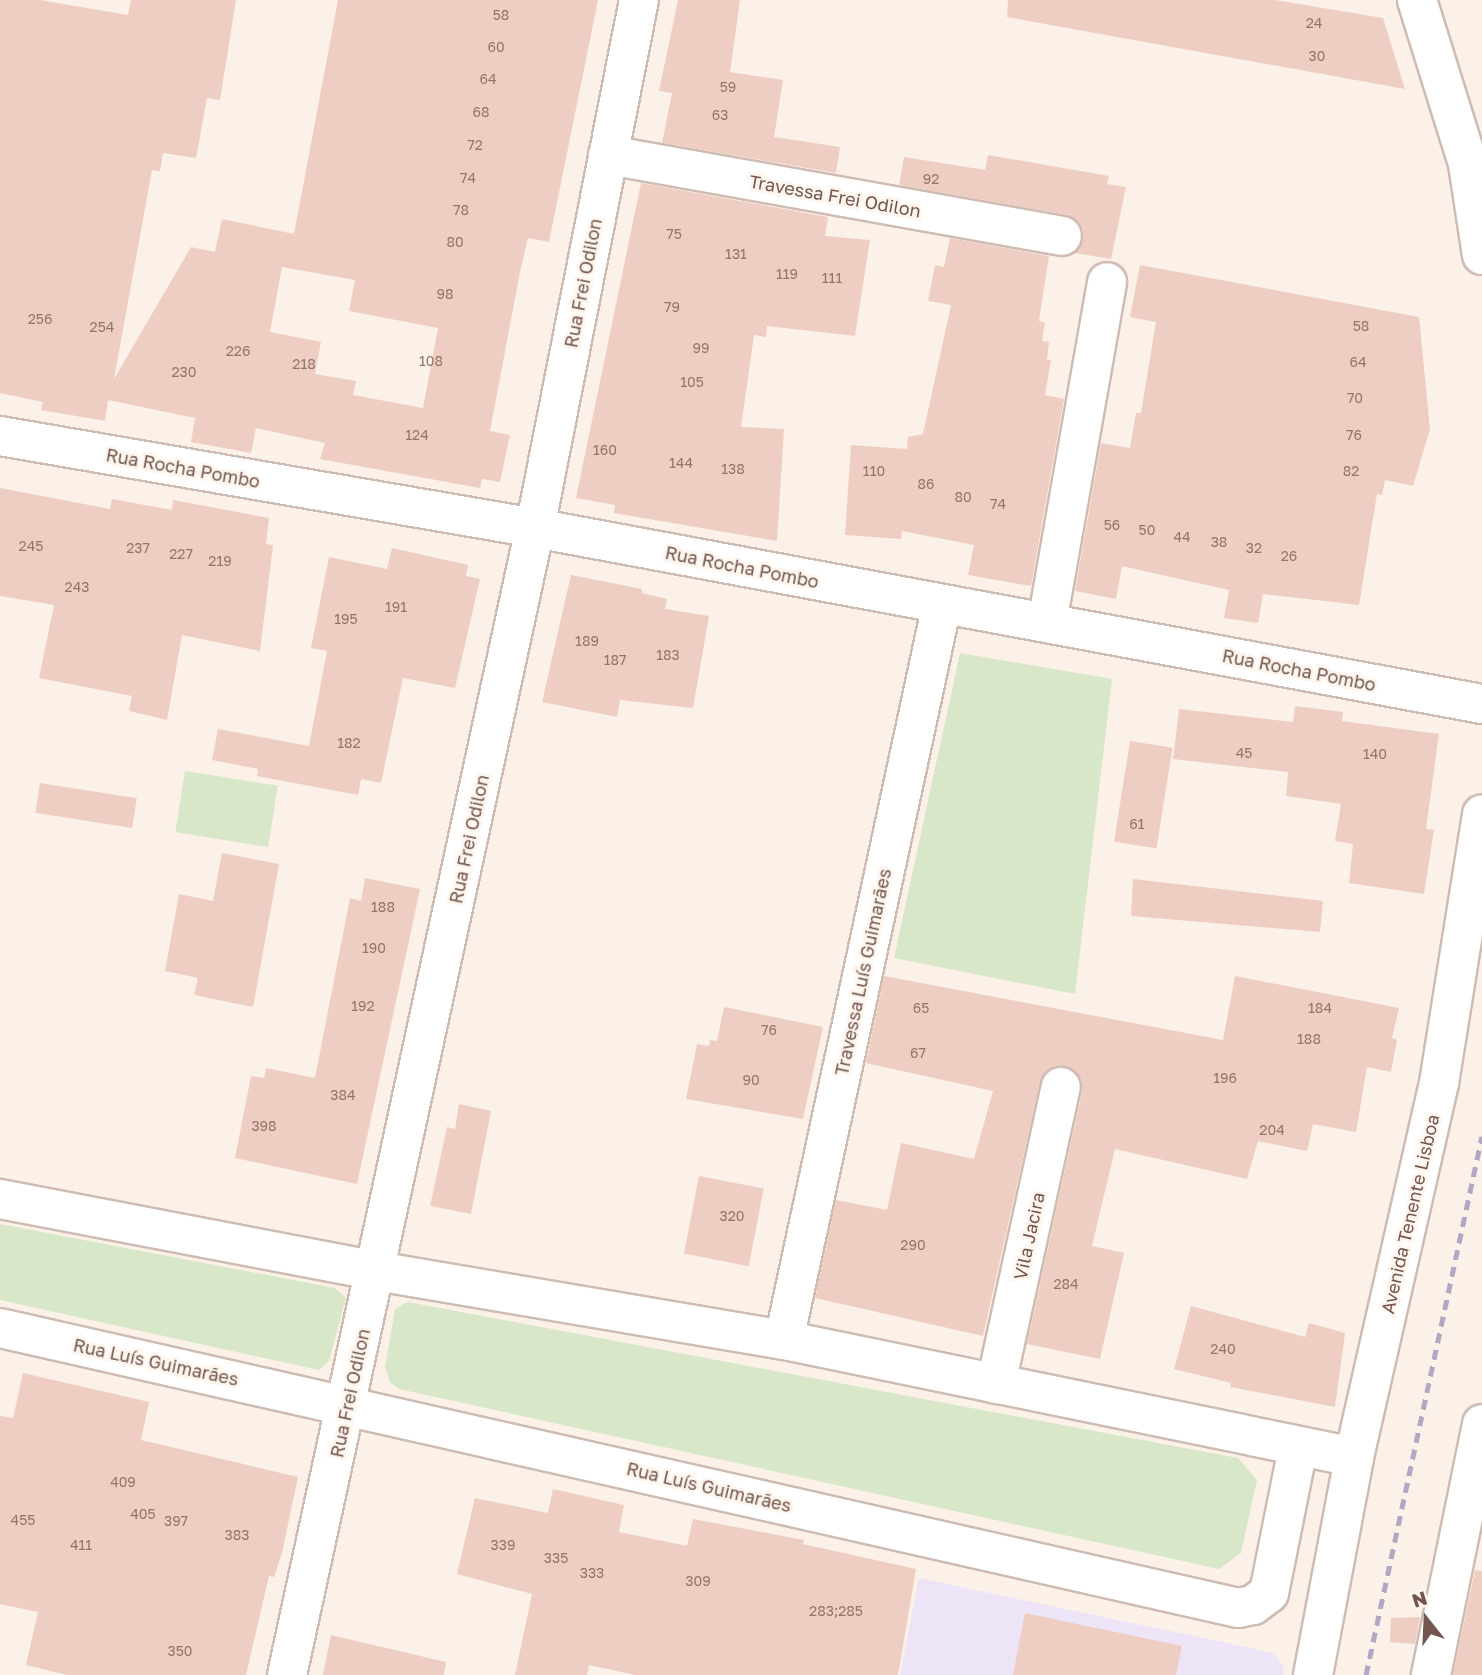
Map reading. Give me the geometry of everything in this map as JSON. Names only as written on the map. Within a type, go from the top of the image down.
[{"type":"street","name":"Rua Frei Odilon","points":[[287,1675],[348,1404],[535,528],[639,0]]},
{"type":"street","points":[[1418,0],[1468,164],[1482,255]]},
{"type":"street","name":"Travessa Frei Odilon","points":[[608,155],[1062,236]]},
{"type":"street","points":[[1047,622],[1107,282]]},
{"type":"street","name":"Rua Rocha Pombo","points":[[0,436],[535,528],[1482,704]]},
{"type":"street","name":"Travessa Luís Guimarães","points":[[784,1340],[942,604]]},
{"type":"street","name":"Avenida Tenente Lisboa","points":[[1313,1675],[1327,1613],[1354,1457],[1439,1083],[1482,814]]},
{"type":"street","name":"Vila Jacira","points":[[996,1384],[1061,1087]]},
{"type":"street","points":[[0,1199],[376,1270],[784,1340],[1298,1448],[1354,1457]]},
{"type":"street","name":"Rua Luís Guimarães","points":[[0,1328],[348,1404],[1238,1608],[1253,1605],[1269,1593],[1298,1448]]},
{"type":"street","points":[[1431,1675],[1474,1494],[1482,1424]]},
{"type":"shaded area","points":[[919,1578],[1274,1653],[1284,1668],[1283,1675],[900,1675]]},
{"type":"green space","points":[[960,653],[1112,679],[1075,994],[894,958]]},
{"type":"green space","points":[[185,771],[278,786],[268,847],[175,832]]},
{"type":"green space","points":[[0,1224],[335,1288],[346,1298],[329,1361],[319,1370],[0,1300]]},
{"type":"green space","points":[[408,1302],[1238,1458],[1257,1480],[1241,1553],[1219,1569],[399,1389],[390,1382],[385,1367],[395,1309]]},
{"type":"building","points":[[0,0],[40,0],[128,15],[131,0],[236,0],[220,100],[207,98],[196,158],[163,153],[160,171],[152,170],[114,379],[191,247],[215,252],[222,219],[294,234],[338,0],[598,0],[549,242],[528,238],[520,272],[490,431],[510,435],[500,482],[482,479],[480,488],[320,459],[325,443],[256,428],[251,453],[191,442],[195,418],[108,400],[105,421],[41,410],[43,402],[0,393]],"holes":[[[282,267],[355,280],[349,311],[438,328],[423,408],[353,395],[356,381],[315,374],[321,342],[270,332]]]},
{"type":"building","points":[[678,0],[740,0],[730,72],[783,80],[774,137],[840,147],[836,173],[662,143],[672,93],[659,91]]},
{"type":"building","points":[[1008,0],[1275,0],[1383,18],[1405,89],[1007,17]]},
{"type":"building","points":[[988,155],[1109,176],[1107,184],[1126,187],[1111,259],[1075,253],[1083,241],[1083,229],[1067,215],[899,185],[904,157],[985,170]]},
{"type":"building","points":[[641,183],[828,217],[825,236],[870,240],[855,336],[767,326],[766,337],[754,335],[741,427],[784,429],[777,541],[614,513],[615,505],[576,498]]},
{"type":"building","points":[[950,238],[1049,256],[1039,321],[1045,323],[1042,341],[1049,342],[1047,360],[1051,360],[1045,395],[1064,399],[1031,586],[968,575],[974,545],[902,531],[901,539],[845,535],[851,445],[907,449],[908,437],[923,434],[951,305],[928,301],[935,265],[944,267]]},
{"type":"building","points":[[1140,265],[1419,317],[1430,429],[1413,486],[1385,480],[1382,495],[1377,494],[1359,605],[1263,594],[1258,623],[1224,618],[1229,590],[1122,566],[1116,599],[1075,591],[1101,443],[1130,448],[1136,413],[1141,413],[1156,322],[1130,317]]},
{"type":"building","points":[[0,488],[110,509],[112,499],[172,510],[173,500],[269,518],[266,544],[273,545],[260,651],[182,635],[167,720],[129,711],[132,696],[39,678],[54,605],[0,596]]},
{"type":"building","points":[[392,548],[468,565],[466,576],[480,579],[455,688],[403,678],[381,783],[361,779],[358,795],[257,776],[258,769],[212,760],[218,729],[309,746],[327,651],[311,648],[329,557],[387,569]]},
{"type":"building","points":[[571,575],[642,589],[642,593],[667,599],[665,609],[709,616],[693,708],[620,700],[617,717],[542,702]]},
{"type":"building","points":[[1295,706],[1343,712],[1342,721],[1439,734],[1426,829],[1434,830],[1424,894],[1349,883],[1353,844],[1335,841],[1341,804],[1286,796],[1288,772],[1173,759],[1179,709],[1293,722]]},
{"type":"building","points":[[1130,741],[1172,748],[1157,848],[1114,842]]},
{"type":"building","points":[[40,783],[137,798],[132,828],[35,813]]},
{"type":"building","points":[[222,853],[279,864],[253,1007],[194,995],[198,978],[165,971],[179,894],[213,901]]},
{"type":"building","points":[[365,878],[420,889],[357,1184],[235,1158],[251,1076],[264,1078],[266,1068],[315,1078],[350,898],[361,901]]},
{"type":"building","points":[[1133,879],[1323,901],[1320,932],[1131,916]]},
{"type":"building","points":[[884,976],[1223,1040],[1235,976],[1399,1008],[1392,1038],[1397,1040],[1391,1072],[1367,1067],[1356,1132],[1313,1124],[1307,1151],[1258,1141],[1247,1179],[1115,1149],[1092,1246],[1124,1253],[1100,1359],[1027,1344],[1082,1092],[1082,1080],[1066,1066],[1054,1066],[1040,1082],[983,1336],[815,1298],[836,1200],[887,1210],[901,1143],[974,1159],[993,1091],[866,1063]]},
{"type":"building","points":[[724,1007],[823,1027],[803,1119],[686,1099],[697,1044],[709,1046],[710,1040],[717,1041]]},
{"type":"building","points":[[459,1104],[491,1111],[471,1214],[430,1206],[447,1127],[455,1129]]},
{"type":"building","points":[[699,1176],[764,1189],[749,1266],[684,1254]]},
{"type":"building","points":[[1191,1306],[1305,1337],[1309,1323],[1345,1333],[1335,1407],[1230,1387],[1231,1383],[1174,1369]]},
{"type":"building","points":[[23,1373],[149,1402],[141,1440],[298,1477],[282,1553],[274,1577],[269,1576],[246,1675],[67,1675],[26,1665],[38,1612],[0,1604],[0,1416],[13,1418]]},
{"type":"building","points":[[553,1489],[624,1505],[619,1532],[687,1546],[693,1519],[804,1540],[803,1544],[916,1569],[898,1675],[635,1675],[589,1665],[587,1675],[515,1675],[532,1594],[457,1574],[475,1498],[548,1513]]},
{"type":"building","points":[[1475,1570],[1482,1571],[1482,1675],[1453,1675]]},
{"type":"building","points":[[1025,1613],[1182,1646],[1176,1675],[1013,1675]]},
{"type":"building","points":[[1420,1617],[1415,1644],[1390,1642],[1391,1618]]},
{"type":"building","points":[[331,1635],[446,1662],[444,1675],[323,1675]]},
{"type":"railway","points":[[1366,1675],[1482,1136]]}]
